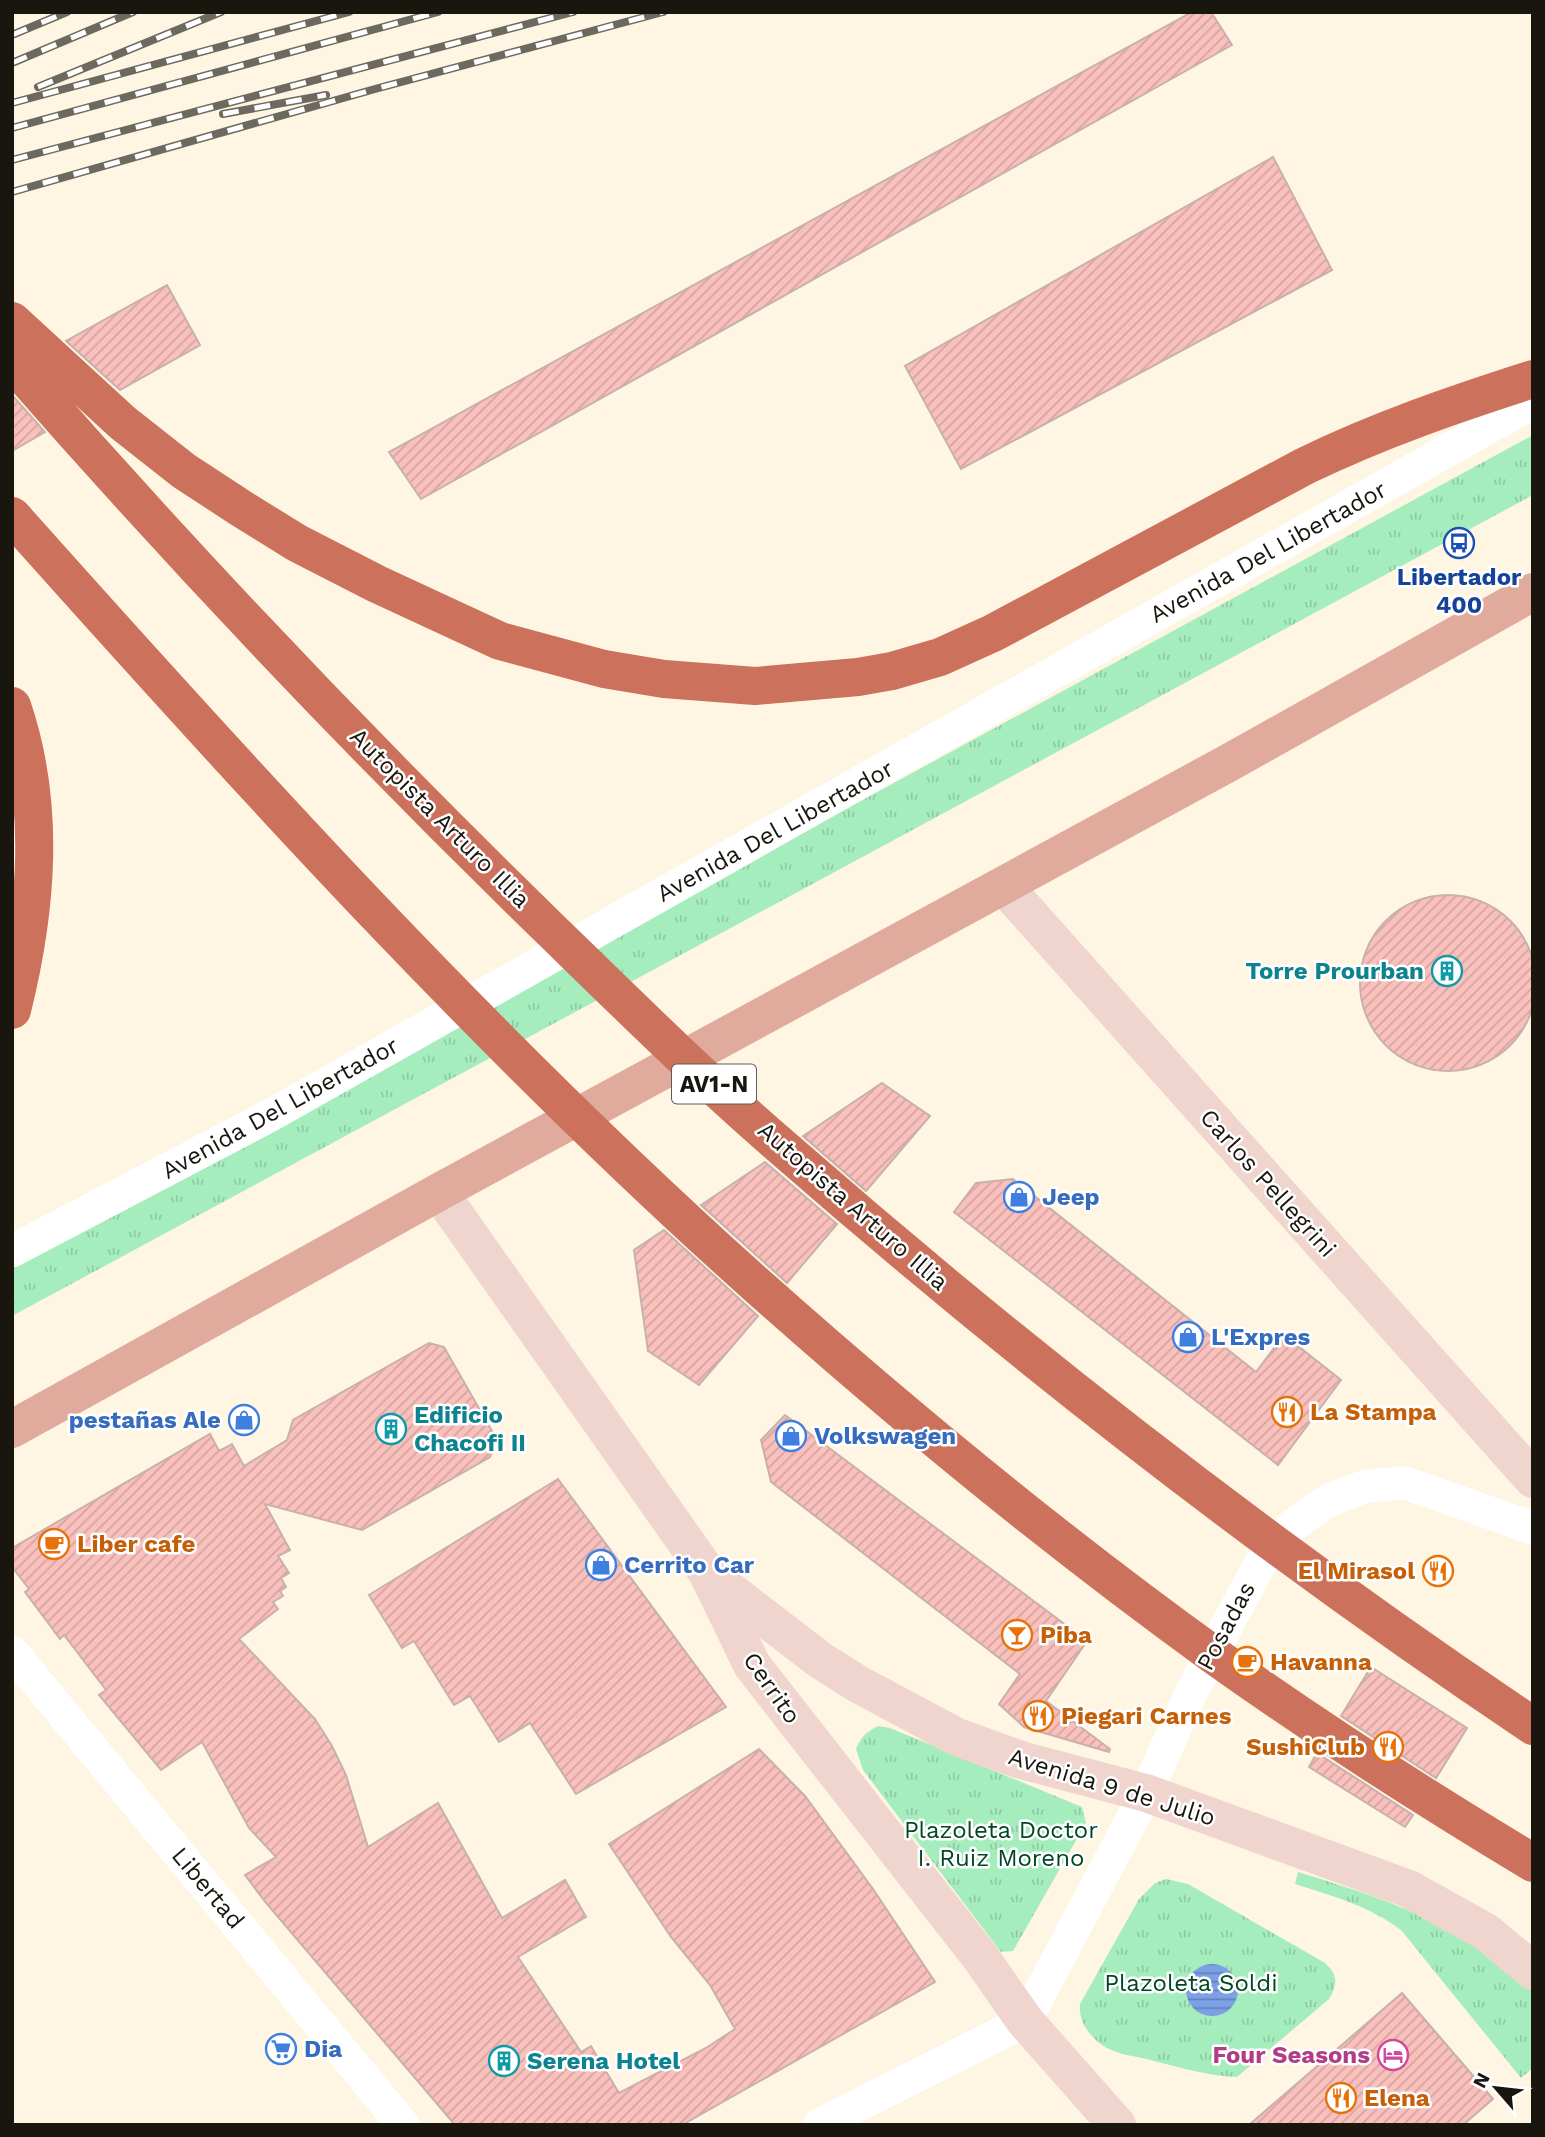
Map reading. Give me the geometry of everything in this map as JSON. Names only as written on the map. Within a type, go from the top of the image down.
[{"type":"highway","points":[[12,321],[123,424],[184,471],[297,543],[354,572],[500,641],[604,669],[664,679],[755,686],[858,677],[892,671],[940,657],[993,633],[1353,443],[1475,396],[1533,379]]},
{"type":"highway","name":"Autopista Arturo Illia","points":[[12,362],[151,518],[452,834],[630,1006],[781,1146],[974,1310],[1195,1486],[1518,1716]]},
{"type":"highway","points":[[12,516],[339,876],[608,1147],[759,1287],[914,1422],[1216,1657],[1443,1809],[1533,1863]]},
{"type":"highway","points":[[12,706],[29,777],[35,829],[35,886],[26,956],[12,1010]]},
{"type":"main road","points":[[12,1429],[439,1192],[1004,886],[1533,592]]},
{"type":"street","name":"Avenida Del Libertador","points":[[12,1251],[271,1115],[1533,402]]},
{"type":"street","name":"Carlos Pellegrini","points":[[1004,886],[1533,1479]]},
{"type":"street","name":"Cerrito","points":[[439,1192],[707,1572],[752,1665],[981,1958],[1025,2021],[1116,2125]]},
{"type":"street","name":"Posadas","points":[[1025,2021],[1146,1793],[1192,1691],[1246,1587],[1275,1545],[1308,1512],[1350,1490],[1405,1483],[1533,1528]]},
{"type":"street","name":"Avenida 9 de Julio","points":[[707,1572],[820,1660],[910,1713],[957,1737],[1021,1760],[1146,1793],[1409,1889],[1486,1932],[1533,1971]]},
{"type":"street","name":"Libertad","points":[[12,1652],[403,2125]]},
{"type":"street","points":[[819,2125],[1025,2021]]},
{"type":"green space","points":[[1533,435],[1533,495],[12,1316],[12,1263]]},
{"type":"green space","name":"Plazoleta Doctor I. Ruiz Moreno","points":[[878,1726],[890,1728],[1082,1807],[1086,1823],[1013,1951],[1001,1952],[863,1770],[856,1749],[864,1735]]},
{"type":"green space","points":[[1298,1872],[1419,1915],[1465,1938],[1505,1966],[1533,1990],[1533,2068],[1521,2078],[1401,1930],[1363,1908],[1295,1884]]},
{"type":"green space","name":"Plazoleta Soldi","points":[[1166,1879],[1188,1884],[1325,1963],[1334,1976],[1334,1989],[1329,1999],[1237,2077],[1193,2071],[1123,2054],[1101,2044],[1083,2023],[1080,2004],[1139,1899],[1155,1883]]},
{"type":"water","points":[[1212,1964],[1222,1966],[1230,1972],[1236,1980],[1236,2000],[1230,2008],[1222,2014],[1212,2016],[1202,2014],[1194,2008],[1188,2000],[1186,1990],[1188,1980],[1194,1972],[1202,1966]]},
{"type":"building","points":[[1192,12],[1211,12],[1232,45],[421,499],[389,452]]},
{"type":"building","points":[[1273,157],[1332,270],[961,469],[905,366]]},
{"type":"building","points":[[167,285],[200,345],[120,390],[66,341]]},
{"type":"building","points":[[12,395],[45,432],[12,451]]},
{"type":"building","name":"Torre Prourban","points":[[1448,895],[1482,902],[1510,921],[1529,949],[1536,983],[1529,1017],[1510,1045],[1482,1064],[1448,1071],[1414,1064],[1386,1045],[1367,1017],[1360,983],[1367,949],[1386,921],[1414,902]]},
{"type":"building","points":[[882,1083],[930,1116],[866,1191],[803,1136]]},
{"type":"building","points":[[765,1162],[837,1224],[787,1283],[701,1205]]},
{"type":"building","points":[[1013,1179],[1256,1372],[1284,1335],[1341,1380],[1278,1465],[954,1212],[976,1183]]},
{"type":"building","points":[[664,1230],[758,1316],[699,1385],[648,1351],[634,1250]]},
{"type":"building","points":[[429,1343],[444,1347],[496,1438],[490,1457],[362,1530],[265,1504],[290,1550],[278,1556],[289,1573],[281,1578],[286,1587],[280,1591],[283,1596],[273,1602],[278,1609],[239,1639],[315,1719],[332,1746],[346,1775],[368,1847],[438,1803],[502,1918],[565,1880],[586,1917],[518,1957],[581,2052],[591,2046],[619,2093],[706,2048],[735,2029],[710,1985],[671,1937],[609,1844],[759,1749],[805,1796],[873,1889],[935,1982],[682,2125],[455,2125],[245,1875],[276,1857],[249,1828],[202,1742],[161,1770],[99,1695],[106,1690],[64,1635],[60,1639],[25,1592],[29,1589],[12,1567],[12,1548],[210,1434],[219,1451],[232,1444],[244,1466],[287,1440],[293,1420]]},
{"type":"building","points":[[785,1415],[1087,1641],[1046,1701],[1110,1749],[1109,1752],[1024,1727],[999,1704],[1020,1674],[771,1482],[761,1440]]},
{"type":"building","points":[[558,1479],[726,1707],[576,1794],[530,1723],[499,1742],[470,1696],[454,1705],[414,1641],[402,1648],[369,1595]]},
{"type":"building","points":[[1371,1667],[1467,1728],[1436,1778],[1341,1716]]},
{"type":"building","points":[[1317,1753],[1413,1815],[1405,1827],[1309,1767]]},
{"type":"building","name":"Four Seasons","points":[[1402,1993],[1493,2099],[1463,2125],[1249,2125]]},
{"type":"railway","points":[[12,35],[67,12]]},
{"type":"railway","points":[[12,63],[133,12]]},
{"type":"railway","points":[[38,87],[221,12]]},
{"type":"railway","points":[[12,103],[349,12]]},
{"type":"railway","points":[[12,128],[438,12]]},
{"type":"railway","points":[[12,160],[573,12]]},
{"type":"railway","points":[[12,192],[375,89],[663,12]]},
{"type":"railway","points":[[223,114],[326,95]]},
{"type":"place","name":"Libertador 400","points":[[1459,543]]},
{"type":"place","name":"Torre Prourban","points":[[1447,971]]},
{"type":"place","name":"Jeep","points":[[1019,1197]]},
{"type":"place","name":"L'Expres","points":[[1188,1337]]},
{"type":"place","name":"La Stampa","points":[[1287,1412]]},
{"type":"place","name":"pestañas Ale","points":[[244,1420]]},
{"type":"place","name":"Edificio Chacofi II","points":[[391,1429]]},
{"type":"place","name":"Volkswagen","points":[[791,1436]]},
{"type":"place","name":"Liber cafe","points":[[54,1544]]},
{"type":"place","name":"Cerrito Car","points":[[601,1565]]},
{"type":"place","name":"El Mirasol","points":[[1438,1571]]},
{"type":"place","name":"Piba","points":[[1017,1635]]},
{"type":"place","name":"Havanna","points":[[1247,1662]]},
{"type":"place","name":"Piegari Carnes","points":[[1038,1716]]},
{"type":"place","name":"SushiClub","points":[[1388,1747]]},
{"type":"place","name":"Dia","points":[[281,2049]]},
{"type":"place","name":"Four Seasons","points":[[1393,2055]]},
{"type":"place","name":"Serena Hotel","points":[[504,2061]]},
{"type":"place","name":"Elena","points":[[1341,2098]]}]
